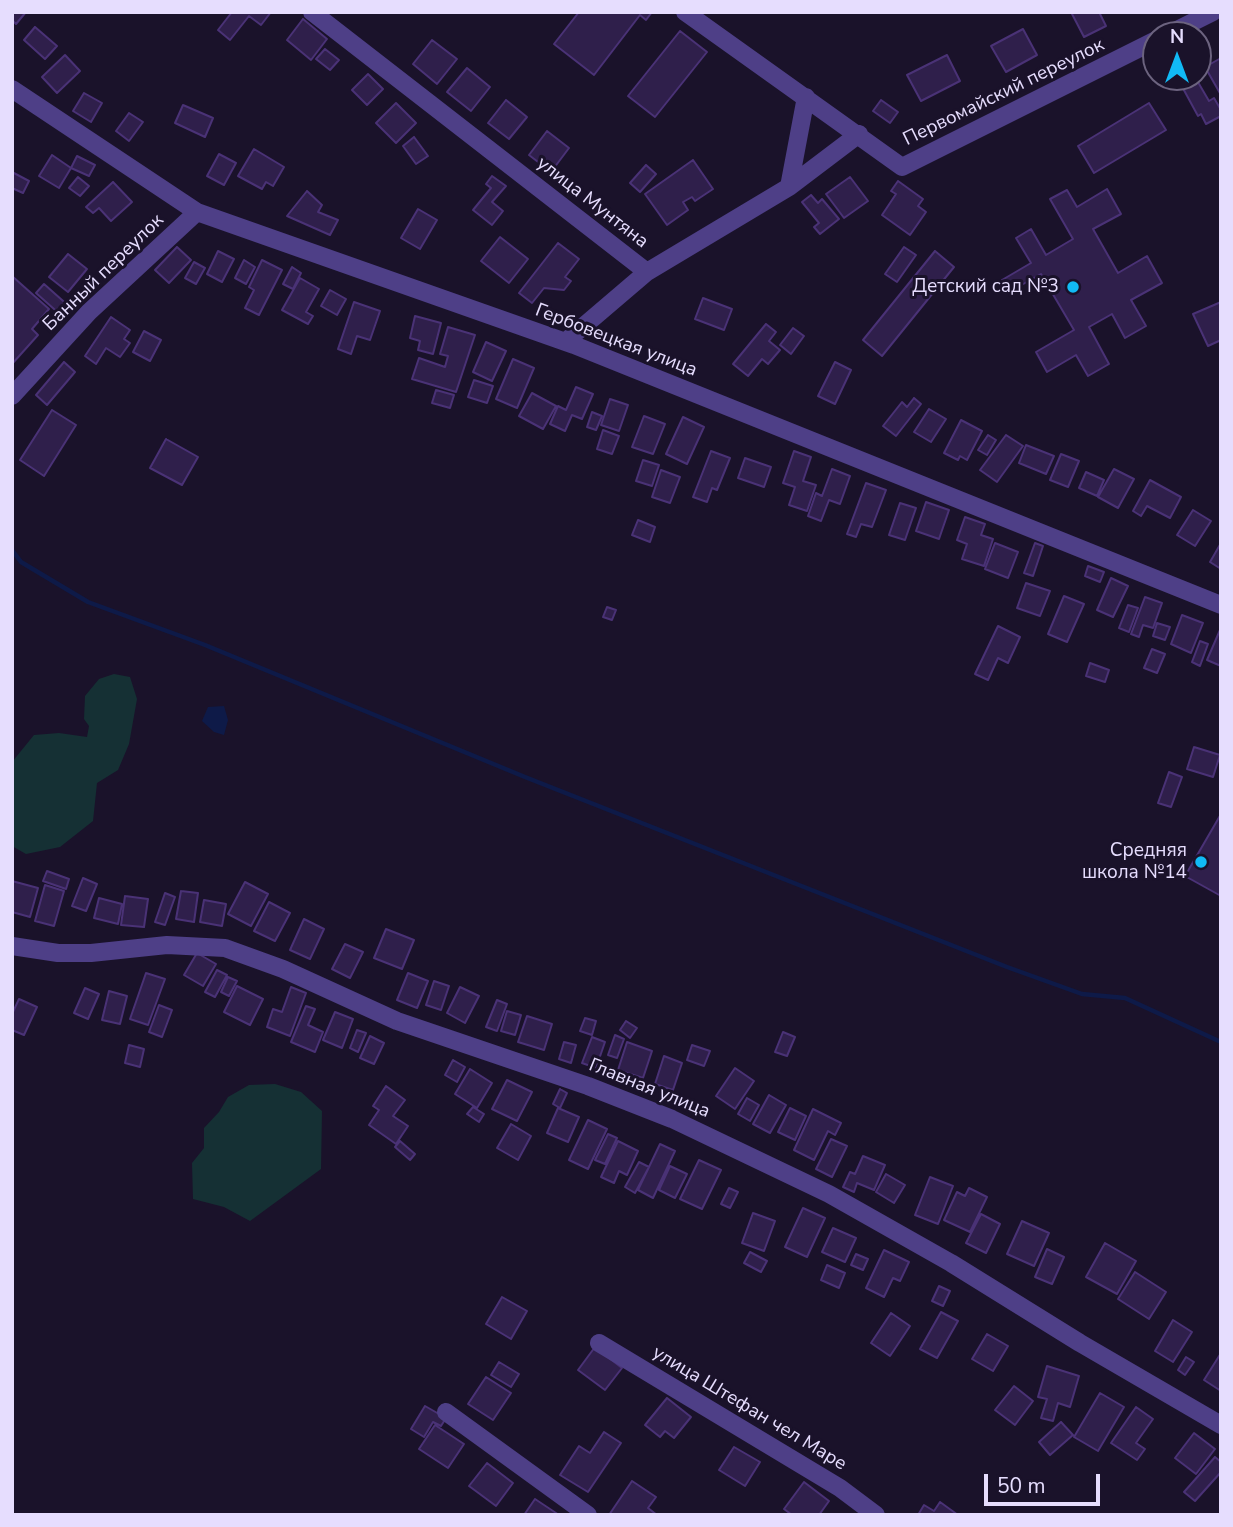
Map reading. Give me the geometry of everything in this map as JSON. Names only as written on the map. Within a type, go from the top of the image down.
[{"type":"street","name":"улица Мунтяна","points":[[312,12],[647,272],[789,187],[859,134]]},
{"type":"street","name":"Первомайский переулок","points":[[685,12],[902,167],[1142,47]]},
{"type":"street","points":[[1195,21],[1213,12]]},
{"type":"street","name":"Гербовецкая улица","points":[[12,89],[197,212],[565,342],[1221,606]]},
{"type":"street","points":[[789,187],[806,97]]},
{"type":"street","name":"Банный переулок","points":[[12,396],[89,313],[197,212]]},
{"type":"street","points":[[565,342],[647,272]]},
{"type":"street","name":"Главная улица","points":[[12,946],[58,953],[92,953],[167,945],[225,948],[283,969],[397,1021],[600,1090],[720,1141],[830,1194],[951,1263],[1080,1343],[1221,1425]]},
{"type":"street","name":"улица Штефан чел Маре","points":[[599,1343],[840,1488],[876,1515]]},
{"type":"street","points":[[446,1412],[588,1515]]},
{"type":"green space","points":[[114,674],[130,677],[137,699],[129,744],[118,770],[97,783],[93,821],[60,847],[26,854],[12,846],[12,762],[34,735],[59,733],[87,737],[89,726],[84,719],[85,696],[99,679]]},
{"type":"green space","points":[[275,1084],[301,1092],[322,1111],[321,1169],[250,1221],[224,1207],[193,1199],[192,1163],[204,1148],[204,1128],[228,1097],[249,1085]]},
{"type":"water","points":[[224,706],[228,720],[224,735],[214,732],[202,721],[208,707]]},
{"type":"building","points":[[12,12],[26,12],[16,24],[12,20]]},
{"type":"building","points":[[232,12],[271,12],[261,25],[249,16],[230,40],[218,30]]},
{"type":"building","points":[[579,12],[652,12],[646,20],[640,15],[594,75],[554,44]]},
{"type":"building","points":[[1071,12],[1099,12],[1106,26],[1084,37]]},
{"type":"building","points":[[303,19],[327,39],[311,60],[287,40]]},
{"type":"building","points":[[35,27],[57,46],[45,59],[24,40]]},
{"type":"building","points":[[1023,29],[1037,55],[1006,72],[991,46]]},
{"type":"building","points":[[680,31],[707,52],[655,117],[628,96]]},
{"type":"building","points":[[432,40],[457,59],[437,84],[413,64]]},
{"type":"building","points":[[325,49],[339,60],[330,70],[316,59]]},
{"type":"building","points":[[65,55],[80,71],[57,93],[42,77]]},
{"type":"building","points":[[947,55],[960,81],[921,101],[907,75]]},
{"type":"building","points":[[1221,58],[1221,95],[1212,79],[1212,63]]},
{"type":"building","points":[[467,68],[490,87],[471,111],[447,92]]},
{"type":"building","points":[[368,74],[383,89],[367,105],[352,90]]},
{"type":"building","points":[[1184,91],[1203,91],[1209,101],[1214,98],[1221,110],[1221,116],[1206,124],[1201,114],[1198,116]]},
{"type":"building","points":[[84,93],[102,103],[91,122],[73,111]]},
{"type":"building","points":[[506,100],[527,117],[509,139],[488,123]]},
{"type":"building","points":[[881,100],[898,112],[890,123],[873,111]]},
{"type":"building","points":[[396,103],[416,123],[396,143],[376,123]]},
{"type":"building","points":[[1149,103],[1166,130],[1094,173],[1078,146]]},
{"type":"building","points":[[183,105],[213,118],[205,137],[175,123]]},
{"type":"building","points":[[129,113],[143,122],[129,141],[116,131]]},
{"type":"building","points":[[547,131],[569,148],[551,172],[529,155]]},
{"type":"building","points":[[414,137],[428,156],[416,164],[403,146]]},
{"type":"building","points":[[254,149],[284,167],[273,186],[266,182],[262,189],[238,176]]},
{"type":"building","points":[[219,154],[236,163],[224,185],[207,176]]},
{"type":"building","points":[[52,155],[71,168],[59,188],[39,176]]},
{"type":"building","points":[[77,156],[95,165],[89,176],[71,168]]},
{"type":"building","points":[[693,160],[713,189],[695,201],[692,197],[683,202],[688,210],[667,225],[645,194]]},
{"type":"building","points":[[646,165],[656,174],[640,192],[630,183]]},
{"type":"building","points":[[12,172],[29,181],[23,193],[12,188]]},
{"type":"building","points":[[492,176],[506,186],[492,202],[503,211],[492,225],[473,210],[491,188],[486,184]]},
{"type":"building","points":[[78,177],[89,186],[80,196],[69,188]]},
{"type":"building","points":[[850,177],[868,201],[844,218],[826,194]]},
{"type":"building","points":[[898,181],[923,199],[918,206],[926,212],[910,235],[882,215],[896,194],[891,191]]},
{"type":"building","points":[[113,182],[132,202],[111,221],[99,208],[93,213],[86,207]]},
{"type":"building","points":[[1107,189],[1121,214],[1093,229],[1118,273],[1147,256],[1162,283],[1131,300],[1146,326],[1125,338],[1112,314],[1089,327],[1109,364],[1088,376],[1076,355],[1047,372],[1036,352],[1074,330],[1041,274],[1009,292],[1002,280],[1031,263],[1016,238],[1031,229],[1046,255],[1073,239],[1050,199],[1067,190],[1077,207]]},
{"type":"building","points":[[307,191],[322,205],[318,212],[338,220],[330,235],[287,216]]},
{"type":"building","points":[[811,195],[818,203],[822,199],[839,219],[820,234],[814,227],[819,223],[802,202]]},
{"type":"building","points":[[418,209],[437,220],[420,249],[401,238]]},
{"type":"building","points":[[500,237],[528,259],[509,283],[481,261]]},
{"type":"building","points":[[558,243],[579,259],[565,277],[571,281],[564,290],[544,288],[532,303],[519,293]]},
{"type":"building","points":[[177,247],[191,260],[169,283],[155,270]]},
{"type":"building","points":[[904,247],[916,255],[897,282],[885,274]]},
{"type":"building","points":[[218,251],[234,259],[222,282],[207,274]]},
{"type":"building","points":[[935,251],[954,267],[882,356],[863,340]]},
{"type":"building","points":[[68,254],[87,269],[68,292],[49,277]]},
{"type":"building","points":[[244,260],[255,267],[246,284],[235,278]]},
{"type":"building","points":[[262,260],[282,270],[259,315],[245,308],[254,290],[249,287]]},
{"type":"building","points":[[194,262],[205,268],[196,284],[185,278]]},
{"type":"building","points":[[292,267],[301,273],[293,289],[283,284]]},
{"type":"building","points":[[12,276],[49,309],[32,329],[38,335],[12,364]]},
{"type":"building","points":[[300,278],[319,289],[306,312],[313,316],[308,324],[282,310]]},
{"type":"building","points":[[44,284],[71,308],[63,317],[36,293]]},
{"type":"building","points":[[330,290],[346,299],[337,315],[321,306]]},
{"type":"building","points":[[703,298],[732,309],[724,330],[695,319]]},
{"type":"building","points":[[354,302],[380,311],[370,340],[357,336],[351,354],[338,349]]},
{"type":"building","points":[[1221,302],[1221,340],[1208,346],[1193,314]]},
{"type":"building","points":[[415,316],[441,323],[433,354],[418,350],[420,341],[410,338]]},
{"type":"building","points":[[111,317],[130,330],[124,339],[130,343],[120,357],[106,348],[96,364],[85,356]]},
{"type":"building","points":[[766,324],[776,332],[769,341],[780,350],[768,364],[762,359],[748,376],[733,364]]},
{"type":"building","points":[[448,327],[475,335],[456,392],[412,379],[419,358],[445,367],[448,356],[440,354]]},
{"type":"building","points":[[793,328],[804,336],[791,354],[780,345]]},
{"type":"building","points":[[144,331],[161,340],[150,361],[133,352]]},
{"type":"building","points":[[486,342],[506,351],[492,381],[473,372]]},
{"type":"building","points":[[513,359],[534,368],[517,408],[496,399]]},
{"type":"building","points":[[64,362],[75,372],[47,405],[36,395]]},
{"type":"building","points":[[835,362],[851,370],[835,404],[818,396]]},
{"type":"building","points":[[474,380],[493,386],[487,403],[468,397]]},
{"type":"building","points":[[576,387],[593,394],[582,419],[572,415],[565,431],[550,424],[558,406],[566,410]]},
{"type":"building","points":[[436,390],[454,395],[450,408],[432,403]]},
{"type":"building","points":[[532,393],[556,406],[543,429],[519,416]]},
{"type":"building","points":[[914,398],[921,404],[896,436],[883,426],[902,402],[907,407]]},
{"type":"building","points":[[610,399],[628,405],[619,431],[601,425]]},
{"type":"building","points":[[929,409],[946,419],[931,442],[914,432]]},
{"type":"building","points":[[52,410],[76,425],[44,476],[20,460]]},
{"type":"building","points":[[592,412],[602,416],[596,430],[587,427]]},
{"type":"building","points":[[644,416],[665,424],[653,454],[632,447]]},
{"type":"building","points":[[683,417],[704,427],[687,464],[666,454]]},
{"type":"building","points":[[961,420],[982,431],[967,460],[960,456],[958,460],[944,453]]},
{"type":"building","points":[[603,430],[619,436],[612,454],[597,449]]},
{"type":"building","points":[[988,435],[996,440],[987,455],[978,450]]},
{"type":"building","points":[[1006,435],[1023,446],[997,482],[980,470]]},
{"type":"building","points":[[166,439],[198,457],[182,485],[150,468]]},
{"type":"building","points":[[1026,445],[1054,456],[1046,474],[1019,463]]},
{"type":"building","points":[[711,451],[730,458],[717,490],[712,488],[707,502],[693,497]]},
{"type":"building","points":[[794,451],[811,457],[803,481],[816,485],[807,511],[789,505],[795,487],[783,483]]},
{"type":"building","points":[[1061,454],[1079,461],[1068,487],[1050,480]]},
{"type":"building","points":[[745,458],[771,467],[764,487],[738,478]]},
{"type":"building","points":[[643,460],[659,465],[652,486],[636,481]]},
{"type":"building","points":[[832,469],[850,476],[840,504],[829,500],[821,521],[808,516],[816,493],[822,496]]},
{"type":"building","points":[[1114,469],[1134,479],[1118,508],[1098,497]]},
{"type":"building","points":[[661,470],[680,477],[670,503],[652,497]]},
{"type":"building","points":[[1086,472],[1104,480],[1097,496],[1079,488]]},
{"type":"building","points":[[1150,480],[1181,497],[1170,518],[1147,506],[1141,516],[1133,511]]},
{"type":"building","points":[[866,483],[886,490],[872,527],[861,524],[856,537],[847,534]]},
{"type":"building","points":[[926,502],[949,510],[939,539],[916,531]]},
{"type":"building","points":[[900,503],[916,508],[905,540],[889,535]]},
{"type":"building","points":[[1193,510],[1211,521],[1195,546],[1177,535]]},
{"type":"building","points":[[965,517],[985,524],[981,535],[993,539],[984,566],[962,559],[967,544],[957,540]]},
{"type":"building","points":[[638,520],[655,527],[650,542],[632,535]]},
{"type":"building","points":[[995,543],[1018,552],[1008,578],[985,569]]},
{"type":"building","points":[[1035,543],[1043,546],[1033,576],[1024,573]]},
{"type":"building","points":[[1221,543],[1221,569],[1210,562]]},
{"type":"building","points":[[1088,566],[1104,572],[1100,582],[1085,576]]},
{"type":"building","points":[[1111,578],[1128,586],[1113,617],[1097,610]]},
{"type":"building","points":[[1026,583],[1050,591],[1040,616],[1017,608]]},
{"type":"building","points":[[1064,596],[1084,604],[1067,642],[1048,634]]},
{"type":"building","points":[[1145,597],[1162,603],[1153,628],[1143,625],[1139,637],[1131,634]]},
{"type":"building","points":[[1128,605],[1138,608],[1129,632],[1119,628]]},
{"type":"building","points":[[607,607],[616,610],[612,620],[603,617]]},
{"type":"building","points":[[1182,615],[1203,623],[1191,653],[1171,644]]},
{"type":"building","points":[[1157,623],[1170,627],[1165,640],[1153,636]]},
{"type":"building","points":[[998,626],[1020,637],[1008,663],[998,658],[988,680],[975,674]]},
{"type":"building","points":[[1221,630],[1221,666],[1207,660]]},
{"type":"building","points":[[1200,641],[1208,644],[1200,666],[1192,662]]},
{"type":"building","points":[[1152,649],[1165,654],[1157,673],[1144,668]]},
{"type":"building","points":[[1090,663],[1109,670],[1105,682],[1086,676]]},
{"type":"building","points":[[1194,747],[1220,755],[1213,777],[1187,769]]},
{"type":"building","points":[[1169,772],[1182,777],[1171,807],[1158,803]]},
{"type":"building","points":[[1221,814],[1221,896],[1185,876]]},
{"type":"building","points":[[47,871],[69,879],[66,889],[43,881]]},
{"type":"building","points":[[83,878],[97,884],[86,911],[72,906]]},
{"type":"building","points":[[12,881],[38,888],[30,917],[12,912]]},
{"type":"building","points":[[245,882],[268,894],[251,926],[228,914]]},
{"type":"building","points":[[45,885],[64,891],[54,926],[35,921]]},
{"type":"building","points":[[181,891],[198,893],[194,922],[176,919]]},
{"type":"building","points":[[165,893],[175,897],[165,925],[155,922]]},
{"type":"building","points":[[125,896],[148,899],[144,927],[121,925]]},
{"type":"building","points":[[99,898],[122,904],[118,924],[94,918]]},
{"type":"building","points":[[204,900],[226,904],[222,926],[200,922]]},
{"type":"building","points":[[269,902],[290,913],[275,941],[254,931]]},
{"type":"building","points":[[304,919],[324,929],[310,959],[290,950]]},
{"type":"building","points":[[386,929],[414,940],[402,969],[374,958]]},
{"type":"building","points":[[345,944],[363,952],[350,978],[332,969]]},
{"type":"building","points":[[197,953],[216,964],[203,986],[184,975]]},
{"type":"building","points":[[217,970],[227,975],[215,997],[205,992]]},
{"type":"building","points":[[146,973],[165,979],[148,1025],[130,1019]]},
{"type":"building","points":[[408,973],[428,981],[417,1008],[397,1000]]},
{"type":"building","points":[[228,977],[237,981],[229,996],[221,992]]},
{"type":"building","points":[[434,981],[449,986],[441,1010],[426,1005]]},
{"type":"building","points":[[237,986],[263,999],[250,1025],[224,1012]]},
{"type":"building","points":[[291,987],[306,993],[290,1036],[267,1027],[273,1009],[282,1012]]},
{"type":"building","points":[[460,987],[479,996],[465,1023],[447,1013]]},
{"type":"building","points":[[85,988],[99,994],[88,1019],[74,1013]]},
{"type":"building","points":[[109,991],[127,996],[120,1024],[102,1020]]},
{"type":"building","points":[[19,999],[37,1007],[24,1035],[12,1030],[12,1014]]},
{"type":"building","points":[[497,1000],[507,1004],[497,1031],[486,1027]]},
{"type":"building","points":[[159,1005],[172,1010],[162,1037],[149,1032]]},
{"type":"building","points":[[306,1006],[315,1009],[308,1025],[323,1032],[315,1052],[291,1042]]},
{"type":"building","points":[[507,1011],[521,1015],[515,1035],[501,1031]]},
{"type":"building","points":[[335,1012],[353,1019],[342,1048],[323,1040]]},
{"type":"building","points":[[527,1016],[552,1024],[544,1050],[518,1042]]},
{"type":"building","points":[[585,1018],[596,1021],[592,1035],[580,1031]]},
{"type":"building","points":[[626,1021],[637,1028],[630,1038],[620,1030]]},
{"type":"building","points":[[357,1030],[366,1033],[358,1052],[350,1048]]},
{"type":"building","points":[[783,1032],[795,1037],[787,1056],[775,1052]]},
{"type":"building","points":[[615,1035],[624,1039],[617,1058],[608,1055]]},
{"type":"building","points":[[370,1036],[384,1043],[374,1064],[360,1058]]},
{"type":"building","points":[[592,1037],[605,1042],[596,1068],[582,1063]]},
{"type":"building","points":[[564,1042],[576,1045],[571,1063],[559,1059]]},
{"type":"building","points":[[627,1042],[652,1051],[643,1078],[618,1070]]},
{"type":"building","points":[[129,1045],[144,1049],[140,1067],[125,1063]]},
{"type":"building","points":[[692,1045],[710,1051],[704,1066],[687,1060]]},
{"type":"building","points":[[664,1056],[682,1063],[673,1090],[655,1084]]},
{"type":"building","points":[[453,1060],[465,1067],[457,1082],[445,1075]]},
{"type":"building","points":[[735,1068],[754,1081],[735,1109],[716,1096]]},
{"type":"building","points":[[470,1069],[492,1083],[477,1108],[455,1094]]},
{"type":"building","points":[[507,1080],[532,1092],[517,1121],[492,1109]]},
{"type":"building","points":[[386,1086],[405,1100],[393,1116],[408,1126],[396,1144],[369,1125],[379,1110],[373,1106]]},
{"type":"building","points":[[560,1089],[567,1093],[560,1108],[553,1104]]},
{"type":"building","points":[[769,1095],[786,1105],[770,1133],[753,1124]]},
{"type":"building","points":[[747,1098],[759,1105],[750,1121],[738,1114]]},
{"type":"building","points":[[473,1107],[484,1114],[479,1122],[467,1114]]},
{"type":"building","points":[[558,1108],[579,1117],[568,1142],[547,1133]]},
{"type":"building","points":[[790,1108],[806,1116],[795,1140],[778,1132]]},
{"type":"building","points":[[813,1109],[841,1123],[835,1135],[828,1131],[814,1160],[794,1150]]},
{"type":"building","points":[[588,1120],[607,1129],[588,1169],[569,1160]]},
{"type":"building","points":[[511,1124],[531,1136],[518,1160],[497,1148]]},
{"type":"building","points":[[608,1134],[617,1138],[605,1164],[595,1160]]},
{"type":"building","points":[[831,1139],[847,1146],[832,1177],[816,1169]]},
{"type":"building","points":[[400,1141],[415,1154],[410,1160],[395,1147]]},
{"type":"building","points":[[618,1141],[638,1151],[627,1175],[619,1171],[614,1183],[601,1177]]},
{"type":"building","points":[[660,1144],[675,1151],[653,1198],[638,1190]]},
{"type":"building","points":[[863,1156],[885,1165],[874,1190],[857,1183],[854,1192],[843,1187],[850,1172],[855,1174]]},
{"type":"building","points":[[699,1160],[721,1170],[702,1209],[680,1199]]},
{"type":"building","points":[[639,1162],[649,1167],[635,1193],[625,1187]]},
{"type":"building","points":[[670,1166],[687,1174],[675,1198],[659,1190]]},
{"type":"building","points":[[886,1174],[905,1185],[894,1203],[876,1192]]},
{"type":"building","points":[[930,1177],[953,1186],[938,1224],[915,1215]]},
{"type":"building","points":[[729,1188],[738,1192],[730,1208],[721,1204]]},
{"type":"building","points":[[969,1188],[987,1197],[970,1232],[944,1220],[957,1192],[965,1196]]},
{"type":"building","points":[[803,1208],[825,1218],[807,1257],[785,1247]]},
{"type":"building","points":[[753,1213],[775,1221],[764,1251],[742,1243]]},
{"type":"building","points":[[981,1214],[1000,1224],[986,1253],[966,1243]]},
{"type":"building","points":[[1022,1221],[1049,1233],[1034,1266],[1007,1254]]},
{"type":"building","points":[[833,1228],[856,1238],[845,1262],[822,1252]]},
{"type":"building","points":[[1105,1243],[1136,1261],[1117,1294],[1086,1277]]},
{"type":"building","points":[[1047,1249],[1064,1257],[1052,1284],[1035,1277]]},
{"type":"building","points":[[884,1250],[909,1262],[900,1281],[893,1278],[884,1297],[866,1288]]},
{"type":"building","points":[[750,1252],[767,1261],[761,1272],[744,1263]]},
{"type":"building","points":[[856,1254],[868,1259],[863,1270],[851,1265]]},
{"type":"building","points":[[827,1265],[845,1273],[839,1288],[821,1280]]},
{"type":"building","points":[[1135,1272],[1166,1292],[1149,1319],[1118,1299]]},
{"type":"building","points":[[939,1286],[950,1291],[943,1306],[932,1301]]},
{"type":"building","points":[[502,1297],[527,1311],[511,1339],[486,1324]]},
{"type":"building","points":[[941,1312],[958,1321],[937,1358],[920,1349]]},
{"type":"building","points":[[891,1313],[910,1326],[890,1356],[871,1343]]},
{"type":"building","points":[[1173,1320],[1192,1332],[1173,1362],[1155,1351]]},
{"type":"building","points":[[987,1334],[1008,1346],[993,1371],[972,1359]]},
{"type":"building","points":[[595,1347],[622,1368],[605,1390],[578,1370]]},
{"type":"building","points":[[1221,1353],[1221,1391],[1204,1380]]},
{"type":"building","points":[[1186,1357],[1194,1362],[1185,1375],[1178,1370]]},
{"type":"building","points":[[499,1362],[519,1374],[511,1387],[491,1375]]},
{"type":"building","points":[[1047,1366],[1079,1376],[1070,1407],[1058,1403],[1053,1421],[1041,1418],[1047,1399],[1038,1397]]},
{"type":"building","points":[[486,1377],[511,1393],[493,1420],[468,1404]]},
{"type":"building","points":[[1014,1386],[1033,1401],[1015,1425],[995,1410]]},
{"type":"building","points":[[1100,1393],[1124,1407],[1098,1451],[1074,1437]]},
{"type":"building","points":[[667,1398],[691,1417],[674,1438],[665,1431],[660,1437],[645,1425]]},
{"type":"building","points":[[425,1406],[446,1418],[441,1426],[433,1422],[424,1437],[411,1429]]},
{"type":"building","points":[[1136,1407],[1153,1419],[1136,1443],[1145,1449],[1137,1460],[1111,1443]]},
{"type":"building","points":[[1061,1422],[1073,1435],[1050,1455],[1039,1442]]},
{"type":"building","points":[[435,1425],[464,1444],[448,1468],[419,1449]]},
{"type":"building","points":[[604,1432],[621,1443],[588,1492],[560,1475],[579,1446],[590,1453]]},
{"type":"building","points":[[1194,1433],[1215,1449],[1196,1474],[1175,1458]]},
{"type":"building","points":[[734,1447],[760,1462],[745,1486],[719,1470]]},
{"type":"building","points":[[1215,1457],[1221,1462],[1221,1472],[1195,1501],[1184,1492]]},
{"type":"building","points":[[487,1463],[513,1483],[496,1506],[469,1486]]},
{"type":"building","points":[[632,1481],[656,1497],[648,1508],[657,1515],[609,1515]]},
{"type":"building","points":[[804,1482],[829,1501],[819,1515],[792,1515],[784,1509]]},
{"type":"building","points":[[535,1499],[559,1515],[524,1515]]},
{"type":"building","points":[[940,1502],[958,1515],[918,1515],[924,1505],[934,1511]]},
{"type":"waterway","points":[[12,550],[21,562],[88,602],[205,645],[525,777],[1007,967],[1082,994],[1125,998],[1221,1042]]},
{"type":"place","name":"Детский сад №3","points":[[1073,287]]},
{"type":"place","name":"Средняя школа №14","points":[[1201,862]]}]
